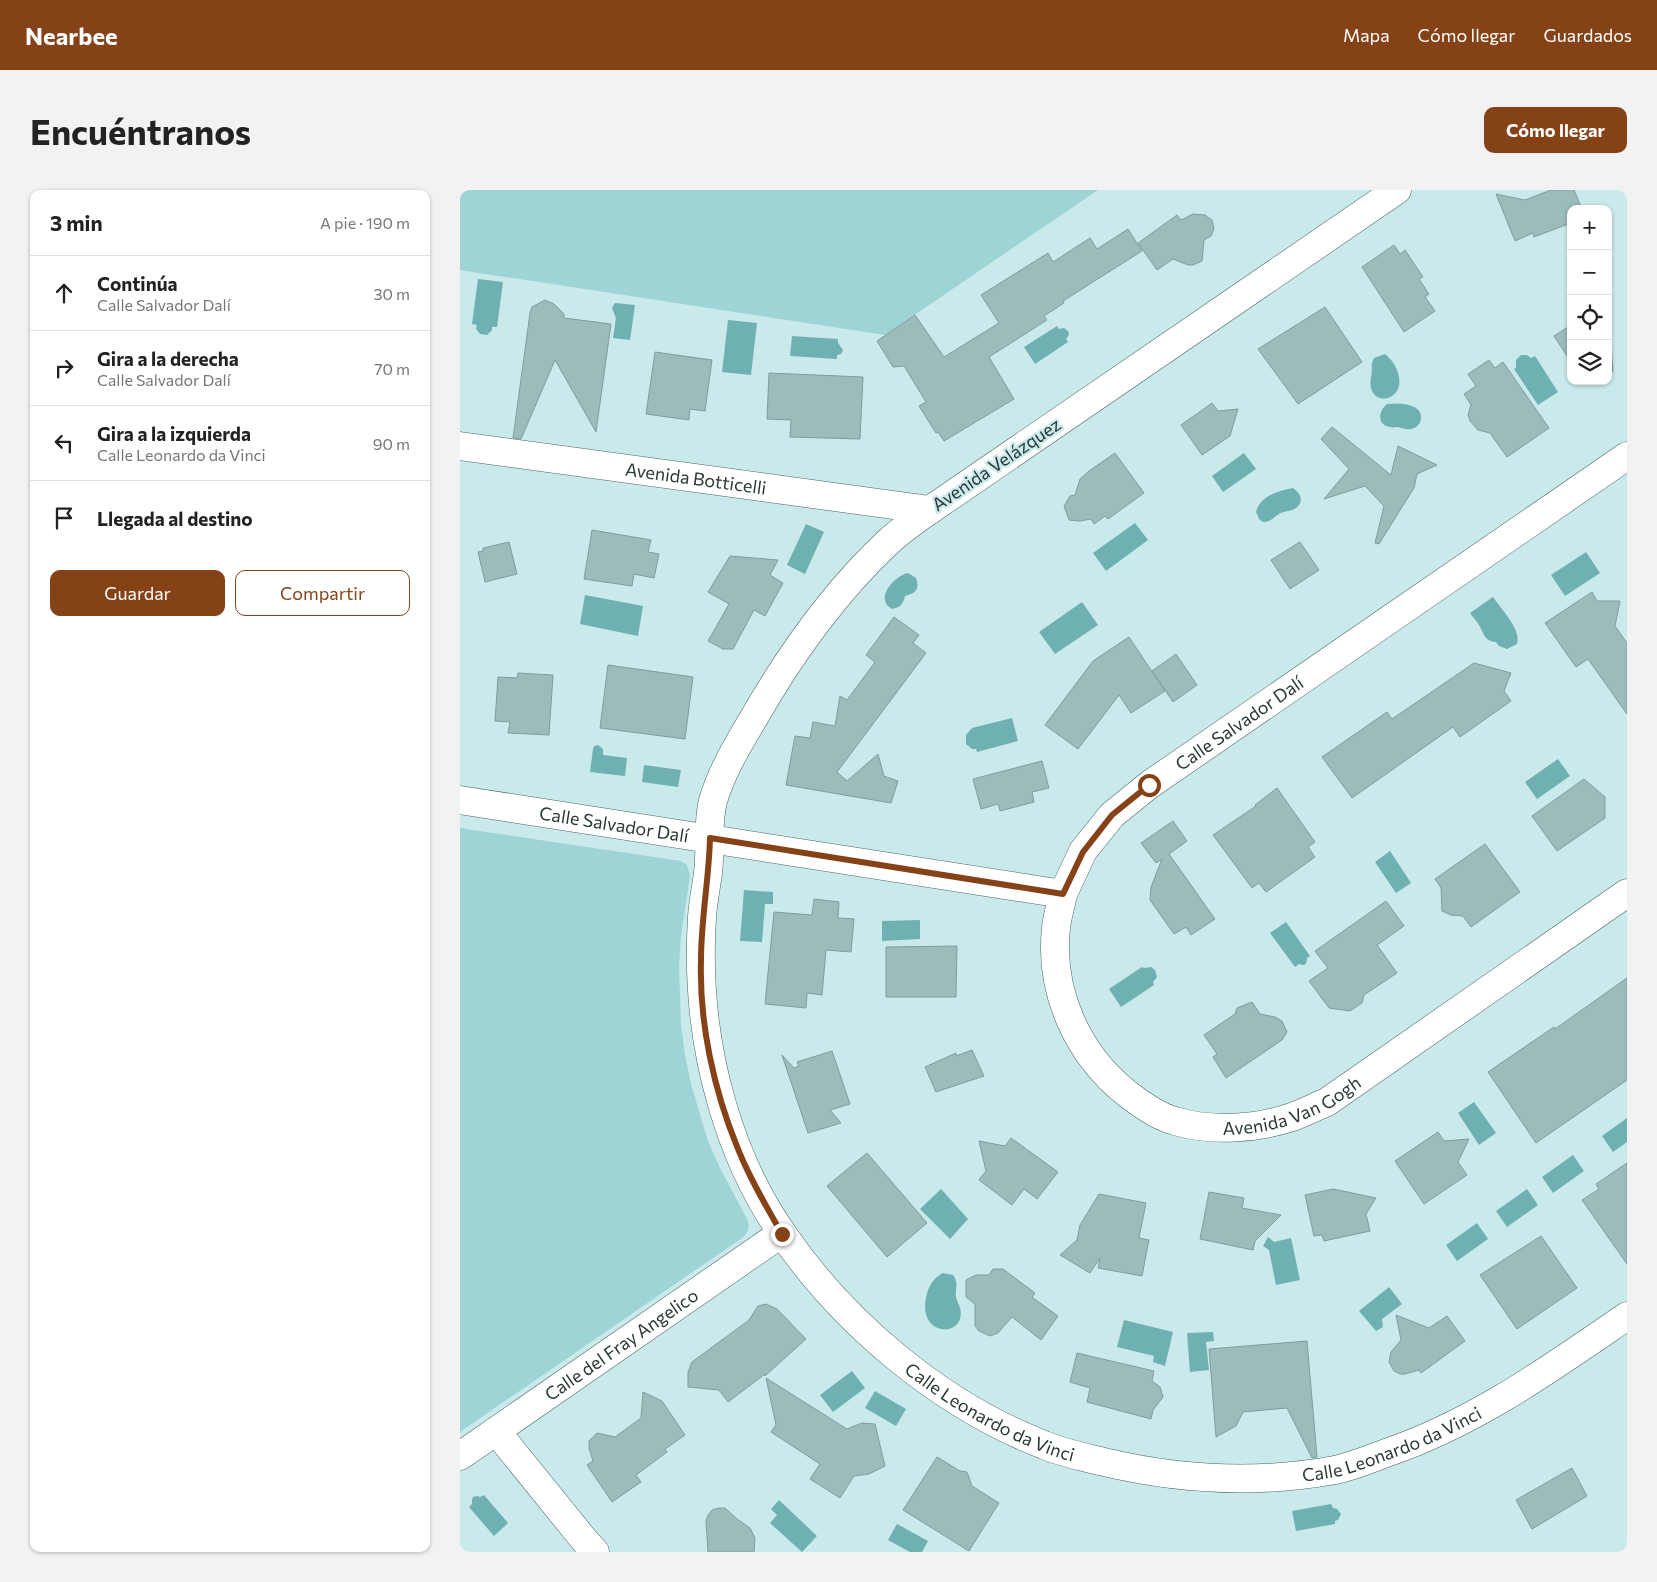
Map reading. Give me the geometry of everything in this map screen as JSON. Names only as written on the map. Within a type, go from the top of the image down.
[{"type":"street","name":"Avenida Velázquez","points":[[710,838],[712,809],[717,790],[737,746],[788,662],[820,617],[858,572],[890,540],[930,510],[1397,190]]},
{"type":"street","name":"Avenida Botticelli","points":[[460,446],[930,510]]},
{"type":"street","name":"Calle Salvador Dalí","points":[[460,800],[1063,894],[1083,852],[1112,815],[1149,785],[1627,456]]},
{"type":"street","name":"Calle Leonardo da Vinci","points":[[710,838],[709,867],[702,914],[700,962],[703,1010],[710,1057],[722,1103],[738,1149],[758,1192],[782,1234],[823,1285],[855,1320],[924,1379],[956,1401],[996,1424],[1046,1446],[1132,1469],[1177,1476],[1278,1478],[1340,1469],[1407,1446],[1481,1412],[1550,1369],[1627,1316]]},
{"type":"street","name":"Avenida Van Gogh","points":[[1063,894],[1056,928],[1056,963],[1062,997],[1074,1029],[1092,1059],[1116,1085],[1143,1106],[1174,1121],[1213,1127],[1252,1126],[1291,1117],[1327,1102],[1627,893]]},
{"type":"street","name":"Calle del Fray Angelico","points":[[460,1456],[782,1234]]},
{"type":"street","points":[[496,1431],[595,1552]]},
{"type":"shaded area","points":[[460,190],[1098,190],[885,335],[460,270]]},
{"type":"shaded area","points":[[478,279],[503,282],[497,327],[492,327],[492,330],[487,335],[480,334],[476,329],[477,325],[472,324]]},
{"type":"shaded area","points":[[615,303],[635,305],[630,340],[613,338],[616,318],[612,308]]},
{"type":"shaded area","points":[[728,320],[757,323],[751,375],[722,372]]},
{"type":"shaded area","points":[[1057,326],[1059,329],[1064,328],[1068,331],[1069,335],[1066,339],[1068,342],[1035,364],[1024,347]]},
{"type":"shaded area","points":[[792,336],[838,339],[838,343],[843,350],[841,354],[837,355],[837,359],[790,356]]},
{"type":"shaded area","points":[[1385,354],[1391,359],[1397,370],[1398,390],[1387,398],[1380,398],[1374,394],[1371,388],[1372,365],[1374,358]]},
{"type":"shaded area","points":[[1521,355],[1527,355],[1531,358],[1535,356],[1558,392],[1538,405],[1514,369],[1516,368],[1516,360]]},
{"type":"shaded area","points":[[1387,404],[1404,404],[1417,409],[1421,415],[1421,421],[1412,429],[1386,426],[1380,417],[1382,410]]},
{"type":"shaded area","points":[[1244,453],[1256,469],[1223,492],[1212,476]]},
{"type":"shaded area","points":[[1293,488],[1298,492],[1301,500],[1296,508],[1281,513],[1269,521],[1263,522],[1259,519],[1256,512],[1261,502],[1270,495]]},
{"type":"shaded area","points":[[1135,523],[1148,540],[1106,571],[1093,553]]},
{"type":"shaded area","points":[[806,524],[824,532],[805,574],[787,565]]},
{"type":"shaded area","points":[[1586,552],[1600,573],[1565,596],[1551,575]]},
{"type":"shaded area","points":[[908,573],[916,578],[917,588],[914,592],[905,596],[901,605],[892,609],[885,599],[888,588],[898,578]]},
{"type":"shaded area","points":[[585,595],[643,606],[638,636],[580,624]]},
{"type":"shaded area","points":[[1493,597],[1514,626],[1518,638],[1517,644],[1507,649],[1487,639],[1470,613]]},
{"type":"shaded area","points":[[1082,602],[1098,625],[1055,654],[1039,632]]},
{"type":"shaded area","points":[[1012,718],[1018,741],[977,752],[976,749],[972,749],[966,744],[966,735],[972,728]]},
{"type":"shaded area","points":[[598,745],[603,749],[603,755],[627,758],[625,776],[590,772],[593,749],[594,746]]},
{"type":"shaded area","points":[[1558,759],[1570,776],[1537,799],[1525,782]]},
{"type":"shaded area","points":[[644,765],[681,770],[678,787],[642,782]]},
{"type":"shaded area","points":[[460,828],[681,861],[687,865],[690,876],[681,936],[679,966],[681,1025],[685,1055],[691,1084],[708,1141],[747,1219],[749,1227],[742,1238],[460,1432]]},
{"type":"shaded area","points":[[1390,851],[1411,883],[1396,893],[1375,862]]},
{"type":"shaded area","points":[[744,890],[773,892],[773,904],[765,904],[762,942],[740,941]]},
{"type":"shaded area","points":[[920,920],[920,939],[882,941],[882,921]]},
{"type":"shaded area","points":[[1286,922],[1310,956],[1307,958],[1306,964],[1299,964],[1295,967],[1270,933]]},
{"type":"shaded area","points":[[1142,967],[1151,967],[1155,970],[1157,977],[1153,982],[1154,985],[1121,1007],[1109,989]]},
{"type":"shaded area","points":[[1474,1102],[1496,1133],[1479,1145],[1458,1113]]},
{"type":"shaded area","points":[[1627,1118],[1627,1142],[1613,1152],[1602,1136]]},
{"type":"shaded area","points":[[1573,1155],[1584,1171],[1553,1193],[1542,1177]]},
{"type":"shaded area","points":[[941,1189],[968,1219],[950,1239],[920,1209]]},
{"type":"shaded area","points":[[1527,1189],[1538,1205],[1507,1227],[1496,1211]]},
{"type":"shaded area","points":[[1477,1223],[1488,1239],[1457,1261],[1446,1245]]},
{"type":"shaded area","points":[[1268,1237],[1274,1242],[1291,1238],[1300,1280],[1276,1285],[1269,1250],[1263,1246]]},
{"type":"shaded area","points":[[943,1273],[953,1275],[955,1278],[956,1297],[960,1308],[960,1318],[956,1325],[949,1329],[941,1329],[933,1325],[927,1318],[925,1306],[929,1287]]},
{"type":"shaded area","points":[[1389,1287],[1402,1304],[1382,1319],[1383,1327],[1376,1331],[1359,1311]]},
{"type":"shaded area","points":[[1124,1320],[1173,1332],[1165,1366],[1153,1362],[1154,1356],[1117,1347]]},
{"type":"shaded area","points":[[1213,1332],[1214,1341],[1206,1342],[1209,1370],[1190,1372],[1187,1333]]},
{"type":"shaded area","points":[[852,1371],[865,1388],[833,1412],[820,1395]]},
{"type":"shaded area","points":[[875,1391],[906,1409],[896,1426],[865,1408]]},
{"type":"shaded area","points":[[484,1495],[508,1523],[494,1536],[469,1507],[472,1504],[473,1497]]},
{"type":"shaded area","points":[[779,1500],[817,1536],[802,1552],[770,1523],[777,1515],[771,1509]]},
{"type":"shaded area","points":[[1331,1504],[1341,1514],[1338,1520],[1335,1521],[1335,1524],[1296,1531],[1292,1511]]},
{"type":"shaded area","points":[[897,1524],[928,1541],[922,1552],[910,1552],[888,1540]]},
{"type":"building","points":[[1551,190],[1574,190],[1580,205],[1567,205],[1567,225],[1534,237],[1533,233],[1515,241],[1496,194],[1525,200]]},
{"type":"building","points":[[1193,214],[1205,215],[1212,220],[1214,229],[1211,236],[1204,240],[1202,261],[1188,265],[1173,259],[1157,270],[1138,243],[1177,215],[1181,220]]},
{"type":"building","points":[[1128,229],[1142,251],[1063,301],[1064,303],[1044,316],[1047,320],[989,357],[1014,399],[944,441],[938,432],[936,433],[919,406],[926,402],[904,366],[893,367],[877,341],[915,315],[944,357],[999,323],[981,295],[1048,253],[1053,262],[1090,238],[1097,249]]},
{"type":"building","points":[[1394,245],[1400,254],[1405,250],[1423,277],[1419,279],[1429,294],[1425,297],[1435,311],[1404,332],[1362,267]]},
{"type":"building","points":[[545,300],[554,304],[564,314],[564,318],[611,324],[596,432],[555,360],[521,439],[513,438],[530,313],[532,307]]},
{"type":"building","points":[[1325,307],[1362,362],[1298,404],[1258,349]]},
{"type":"building","points":[[1567,328],[1567,356],[1554,336]]},
{"type":"building","points":[[655,352],[712,360],[705,411],[690,409],[689,420],[646,414]]},
{"type":"building","points":[[1489,360],[1495,368],[1503,362],[1549,428],[1507,457],[1490,433],[1478,430],[1470,421],[1468,415],[1471,405],[1464,394],[1476,386],[1468,374]]},
{"type":"building","points":[[769,373],[863,377],[860,439],[790,437],[791,420],[767,419]]},
{"type":"building","points":[[1212,403],[1218,411],[1238,409],[1230,436],[1202,455],[1181,425]]},
{"type":"building","points":[[1332,427],[1391,475],[1398,446],[1437,465],[1417,474],[1414,488],[1379,544],[1375,543],[1384,506],[1365,486],[1324,499],[1349,469],[1321,439]]},
{"type":"building","points":[[1115,453],[1144,493],[1108,519],[1105,516],[1094,524],[1091,519],[1069,520],[1064,506],[1070,496],[1075,495],[1080,479]]},
{"type":"building","points":[[592,530],[651,540],[648,552],[659,554],[654,578],[634,574],[632,586],[584,579]]},
{"type":"building","points":[[509,542],[517,574],[485,582],[478,552],[483,551],[483,548]]},
{"type":"building","points":[[1300,542],[1319,570],[1290,589],[1271,560]]},
{"type":"building","points":[[730,556],[778,560],[770,575],[783,583],[765,616],[754,610],[733,649],[723,649],[708,641],[729,604],[708,592]]},
{"type":"building","points":[[1592,592],[1597,601],[1620,601],[1615,626],[1627,643],[1627,714],[1588,659],[1576,667],[1545,623]]},
{"type":"building","points":[[894,617],[919,635],[913,643],[926,653],[837,772],[847,781],[878,754],[884,776],[898,781],[891,803],[786,785],[795,736],[810,738],[813,722],[835,726],[840,696],[847,700],[875,662],[866,655]]},
{"type":"building","points":[[1129,637],[1165,691],[1131,713],[1119,695],[1078,749],[1045,725],[1093,661]]},
{"type":"building","points":[[1176,654],[1197,685],[1173,702],[1152,671]]},
{"type":"building","points":[[1474,663],[1511,673],[1504,691],[1511,701],[1460,737],[1453,727],[1352,798],[1322,757],[1387,712],[1392,719]]},
{"type":"building","points":[[608,665],[693,677],[685,739],[600,728]]},
{"type":"building","points":[[518,673],[553,675],[549,735],[508,733],[510,722],[495,721],[498,677],[517,678]]},
{"type":"building","points":[[1042,761],[1049,788],[1032,792],[1034,802],[1000,811],[998,804],[981,809],[973,779]]},
{"type":"building","points":[[1584,779],[1605,797],[1605,818],[1557,851],[1532,816]]},
{"type":"building","points":[[1277,788],[1315,842],[1308,847],[1315,857],[1266,892],[1259,883],[1252,888],[1213,835],[1256,806]]},
{"type":"building","points":[[1173,821],[1187,841],[1169,854],[1215,919],[1191,935],[1186,927],[1174,934],[1150,900],[1151,887],[1162,859],[1156,863],[1141,843]]},
{"type":"building","points":[[1485,844],[1520,892],[1471,927],[1463,916],[1451,915],[1442,911],[1441,888],[1435,879]]},
{"type":"building","points":[[814,899],[839,902],[838,918],[854,919],[851,952],[826,950],[822,995],[807,993],[806,1008],[765,1004],[774,912],[812,915]]},
{"type":"building","points":[[1386,901],[1404,926],[1377,945],[1397,973],[1364,995],[1362,1003],[1350,1011],[1329,1008],[1309,981],[1328,968],[1315,951]]},
{"type":"building","points":[[957,946],[956,997],[886,997],[886,947]]},
{"type":"building","points":[[1627,978],[1627,1080],[1536,1143],[1488,1072],[1554,1027],[1555,1029]]},
{"type":"building","points":[[1252,1002],[1260,1014],[1275,1017],[1282,1021],[1287,1032],[1282,1040],[1226,1078],[1213,1057],[1217,1054],[1204,1035],[1235,1014],[1237,1008]]},
{"type":"building","points":[[972,1050],[984,1076],[936,1092],[925,1067],[956,1053],[956,1056]]},
{"type":"building","points":[[832,1051],[850,1104],[830,1110],[841,1123],[808,1133],[782,1055],[794,1068],[799,1066],[797,1062]]},
{"type":"building","points":[[1438,1132],[1444,1141],[1469,1139],[1458,1162],[1467,1175],[1424,1204],[1395,1161]]},
{"type":"building","points":[[1011,1138],[1058,1172],[1037,1199],[1024,1189],[1012,1205],[979,1180],[986,1171],[979,1141],[1005,1146]]},
{"type":"building","points":[[867,1153],[927,1223],[887,1257],[827,1186]]},
{"type":"building","points":[[1627,1163],[1627,1264],[1582,1200],[1599,1189],[1596,1184]]},
{"type":"building","points":[[1333,1189],[1376,1198],[1366,1214],[1370,1231],[1324,1241],[1322,1235],[1314,1236],[1305,1195]]},
{"type":"building","points":[[1209,1192],[1244,1198],[1242,1208],[1281,1215],[1255,1241],[1253,1250],[1200,1239]]},
{"type":"building","points":[[1099,1194],[1146,1203],[1139,1238],[1149,1240],[1142,1276],[1098,1268],[1100,1258],[1090,1273],[1060,1255],[1077,1240],[1080,1225]]},
{"type":"building","points":[[1541,1236],[1577,1288],[1517,1329],[1480,1275]]},
{"type":"building","points":[[993,1269],[1003,1269],[1035,1293],[1032,1297],[1058,1316],[1041,1340],[1012,1317],[998,1333],[990,1336],[979,1331],[975,1326],[975,1304],[966,1297],[966,1280],[976,1275],[989,1275]]},
{"type":"building","points":[[766,1304],[777,1309],[806,1339],[765,1376],[765,1374],[728,1402],[719,1390],[688,1387],[688,1372],[692,1362],[749,1320],[758,1306]]},
{"type":"building","points":[[1396,1315],[1429,1328],[1447,1316],[1465,1341],[1421,1373],[1419,1370],[1400,1374],[1394,1371],[1389,1362],[1391,1352],[1401,1340]]},
{"type":"building","points":[[1307,1341],[1317,1457],[1312,1458],[1287,1408],[1243,1412],[1236,1426],[1216,1437],[1209,1349]]},
{"type":"building","points":[[1077,1353],[1154,1371],[1152,1381],[1160,1387],[1163,1397],[1153,1410],[1151,1419],[1087,1402],[1090,1388],[1070,1382]]},
{"type":"building","points":[[766,1378],[847,1429],[862,1423],[875,1424],[885,1466],[869,1474],[854,1476],[840,1498],[810,1479],[820,1464],[771,1432],[776,1425]]},
{"type":"building","points":[[643,1392],[662,1401],[685,1435],[665,1449],[667,1452],[636,1475],[641,1482],[612,1502],[587,1465],[593,1461],[589,1441],[597,1433],[615,1437],[641,1418]]},
{"type":"building","points":[[937,1457],[960,1471],[967,1472],[972,1486],[999,1503],[969,1551],[903,1510]]},
{"type":"building","points":[[1572,1468],[1587,1496],[1532,1529],[1516,1500]]},
{"type":"building","points":[[725,1508],[750,1528],[755,1538],[754,1552],[708,1552],[706,1521],[712,1510]]},
{"type":"route","points":[[782,1234],[758,1192],[738,1149],[722,1103],[710,1057],[703,1010],[700,962],[702,914],[709,867],[710,838],[1063,894],[1083,852],[1112,815],[1149,785]]}]
